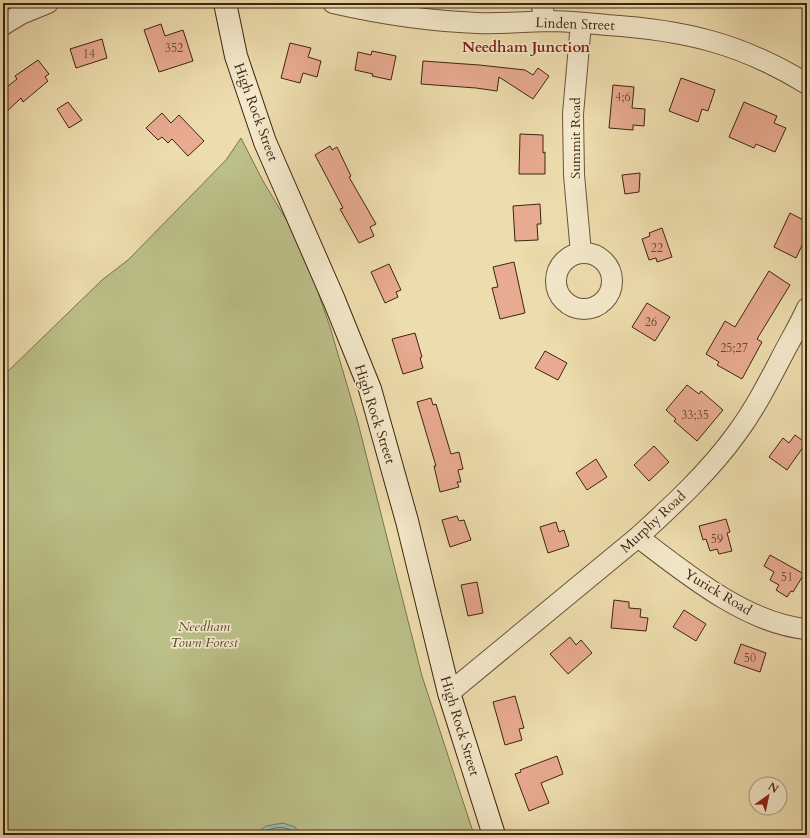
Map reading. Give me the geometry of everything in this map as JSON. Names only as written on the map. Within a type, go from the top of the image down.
[{"type":"street","points":[[3,25],[21,14],[48,3]]},
{"type":"street","name":"High Rock Street","points":[[225,3],[236,56],[265,142],[334,300],[370,389],[407,521],[449,694],[494,835]]},
{"type":"street","name":"Linden Street","points":[[333,3],[398,16],[438,21],[485,23],[543,12],[581,23],[646,28],[703,38],[743,51],[780,68],[807,84]]},
{"type":"street","name":"Summit Road","points":[[581,23],[573,114],[574,175],[581,253]]},
{"type":"street","name":"Murphy Road","points":[[449,694],[638,537],[690,488],[737,433],[770,380],[807,308]]},
{"type":"street","name":"Yurick Road","points":[[638,537],[682,570],[726,599],[750,612],[783,626],[807,629]]},
{"type":"green space","name":"Needham Town Forest","points":[[241,138],[263,181],[287,221],[309,266],[330,327],[357,419],[422,676],[474,835],[3,835],[3,376],[102,280],[128,260],[226,160]]},
{"type":"water","points":[[283,823],[295,827],[301,835],[254,835],[266,826]]},
{"type":"building","points":[[161,24],[165,36],[183,30],[193,61],[159,72],[144,30]]},
{"type":"building","points":[[102,39],[107,58],[76,68],[70,49]]},
{"type":"building","points":[[290,43],[311,48],[308,57],[321,61],[317,77],[303,73],[300,83],[281,78]]},
{"type":"building","points":[[372,51],[396,56],[391,80],[372,76],[373,74],[355,70],[358,52],[371,55]]},
{"type":"building","points":[[38,60],[49,74],[45,77],[48,81],[23,102],[21,98],[3,115],[3,90],[17,79],[15,76]]},
{"type":"building","points":[[423,61],[525,70],[533,75],[538,68],[549,76],[533,99],[499,77],[497,91],[421,84]]},
{"type":"building","points":[[681,78],[715,90],[708,111],[702,109],[698,122],[669,111]]},
{"type":"building","points":[[613,85],[634,87],[632,108],[645,109],[644,126],[633,125],[633,130],[609,128]]},
{"type":"building","points":[[68,102],[82,120],[69,128],[57,109]]},
{"type":"building","points":[[744,102],[777,116],[774,123],[786,128],[775,152],[756,144],[754,148],[729,137]]},
{"type":"building","points":[[162,113],[171,123],[179,115],[204,141],[188,156],[172,139],[168,143],[162,137],[158,140],[146,128]]},
{"type":"building","points":[[520,134],[543,135],[545,174],[519,174]]},
{"type":"building","points":[[330,146],[332,150],[337,147],[351,176],[349,177],[376,224],[370,227],[374,236],[359,243],[340,209],[343,208],[315,155]]},
{"type":"building","points":[[640,173],[639,192],[625,194],[622,175]]},
{"type":"building","points":[[540,204],[541,224],[537,224],[538,240],[515,241],[513,206]]},
{"type":"building","points":[[790,213],[807,222],[807,235],[796,258],[774,247]]},
{"type":"building","points":[[662,228],[672,257],[657,262],[656,258],[649,260],[642,239],[650,236],[649,233]]},
{"type":"building","points":[[514,262],[525,313],[500,319],[492,288],[498,287],[493,267]]},
{"type":"building","points":[[389,264],[401,290],[396,292],[398,297],[385,303],[371,272]]},
{"type":"building","points":[[769,271],[790,285],[757,339],[762,342],[742,379],[717,365],[719,362],[706,354],[725,321],[735,327]]},
{"type":"building","points":[[647,303],[670,317],[655,341],[632,327]]},
{"type":"building","points":[[415,333],[422,357],[420,358],[423,368],[403,374],[392,339]]},
{"type":"building","points":[[545,351],[567,363],[558,380],[535,368]]},
{"type":"building","points":[[687,385],[699,394],[701,391],[723,410],[697,441],[674,421],[676,419],[666,410]]},
{"type":"building","points":[[431,398],[433,405],[436,404],[451,454],[459,452],[463,469],[458,470],[461,482],[457,482],[459,487],[440,492],[434,466],[436,466],[417,402]]},
{"type":"building","points":[[795,435],[806,443],[787,470],[769,457],[783,438],[789,443]]},
{"type":"building","points":[[654,446],[669,462],[649,481],[634,465]]},
{"type":"building","points":[[596,459],[607,477],[587,490],[576,473]]},
{"type":"building","points":[[457,516],[459,521],[464,520],[471,540],[450,547],[442,520]]},
{"type":"building","points":[[726,519],[730,532],[727,533],[732,551],[719,554],[717,549],[710,551],[706,539],[703,540],[699,526]]},
{"type":"building","points":[[556,522],[559,532],[564,530],[569,546],[548,553],[540,527]]},
{"type":"building","points":[[770,555],[804,574],[793,592],[791,591],[787,597],[776,590],[779,585],[770,580],[774,572],[764,566]]},
{"type":"building","points":[[477,582],[483,613],[468,616],[461,585]]},
{"type":"building","points":[[614,600],[629,602],[629,608],[641,609],[640,617],[648,618],[646,631],[611,628]]},
{"type":"building","points":[[684,610],[706,624],[696,641],[673,627]]},
{"type":"building","points":[[570,637],[576,645],[581,640],[592,653],[568,674],[550,654]]},
{"type":"building","points":[[741,644],[766,653],[760,672],[734,663]]},
{"type":"building","points":[[515,696],[524,728],[519,729],[522,740],[505,745],[493,702]]},
{"type":"building","points":[[557,756],[563,774],[541,783],[549,803],[529,811],[515,774],[521,772],[520,770]]},
{"type":"district","name":"Needham Junction","points":[[526,47]]}]
